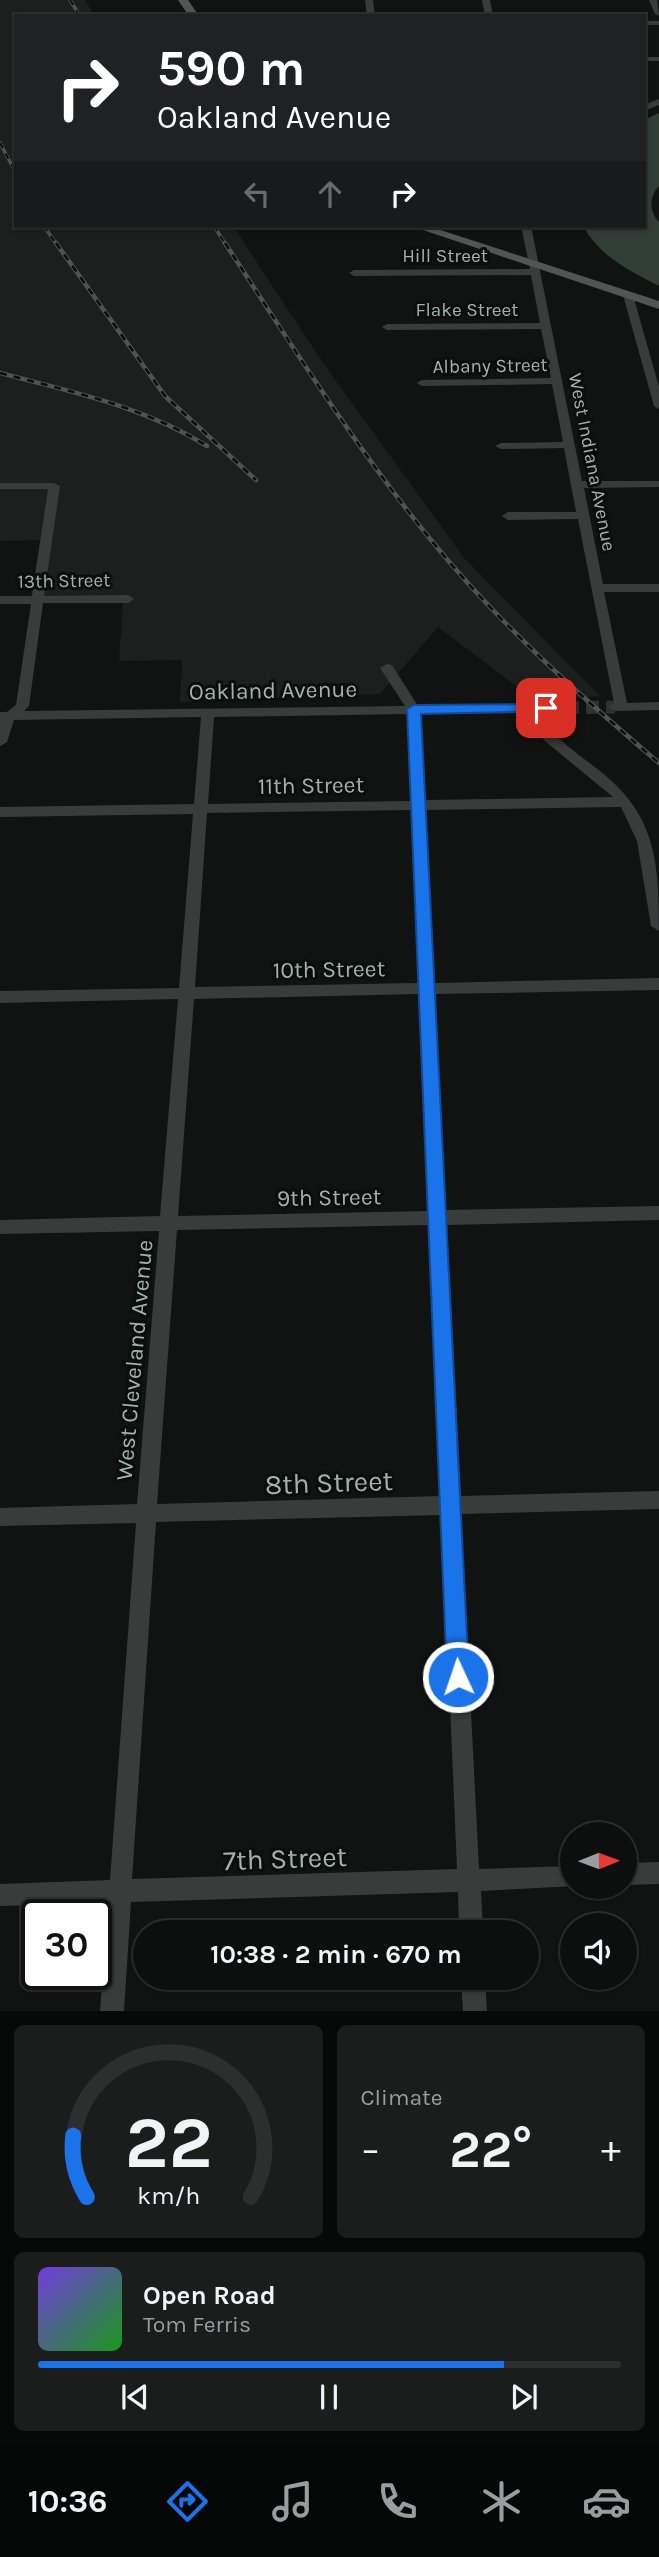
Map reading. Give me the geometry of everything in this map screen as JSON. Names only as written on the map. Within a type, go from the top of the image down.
[{"type":"main road","points":[[422,228],[535,268],[659,305]]},
{"type":"street","points":[[653,0],[659,14]]},
{"type":"street","name":"West Indiana Avenue","points":[[526,228],[584,515],[618,707],[659,706]]},
{"type":"street","name":"Hill Street","points":[[354,273],[535,268]]},
{"type":"street","points":[[628,295],[659,406]]},
{"type":"street","name":"Flake Street","points":[[387,327],[546,326]]},
{"type":"street","name":"Albany Street","points":[[422,383],[558,381]]},
{"type":"street","points":[[501,446],[570,445]]},
{"type":"street","points":[[577,485],[659,484]]},
{"type":"street","points":[[0,486],[54,486],[22,706],[6,716],[0,742]]},
{"type":"street","points":[[508,516],[584,515]]},
{"type":"street","points":[[598,589],[659,588]]},
{"type":"street","name":"13th Street","points":[[0,600],[128,598]]},
{"type":"street","points":[[387,668],[414,709],[449,1506],[471,1920]]},
{"type":"street","points":[[527,708],[538,728],[623,802],[639,829],[659,926]]},
{"type":"street","name":"Oakland Avenue","points":[[6,716],[546,708]]},
{"type":"street","name":"West Cleveland Avenue","points":[[112,2011],[146,1516],[208,712]]},
{"type":"street","name":"11th Street","points":[[0,812],[623,802]]},
{"type":"street","name":"10th Street","points":[[0,997],[428,991],[659,984]]},
{"type":"street","name":"9th Street","points":[[0,1227],[659,1213]]},
{"type":"street","name":"8th Street","points":[[0,1517],[146,1516],[659,1500]]},
{"type":"street","points":[[637,1874],[659,1873]]},
{"type":"street","name":"7th Street","points":[[0,1895],[560,1878]]},
{"type":"street","points":[[474,1990],[475,2011]]},
{"type":"shaded area","points":[[0,0],[85,0],[94,14],[14,14],[14,228],[234,228],[325,366],[465,559],[600,696],[536,701],[438,627],[380,694],[180,702],[182,660],[119,661],[123,601],[30,603],[40,540],[0,541]]},
{"type":"shaded area","points":[[659,113],[659,186],[653,194],[651,204],[653,214],[659,222],[659,286],[607,254],[584,228],[646,228],[646,119]]},
{"type":"tunnel","points":[[546,708],[615,707]]},
{"type":"railway","points":[[70,0],[79,14]]},
{"type":"railway","points":[[0,143],[14,169]]},
{"type":"railway","points":[[45,228],[57,245]]},
{"type":"railway","points":[[215,228],[226,245]]},
{"type":"railway","points":[[56,243],[165,396],[256,480]]},
{"type":"railway","points":[[225,243],[350,432],[431,540],[511,629],[659,763]]},
{"type":"railway","points":[[0,373],[132,410],[158,420],[207,446]]},
{"type":"route","points":[[458,1677],[414,709],[546,708]]}]
